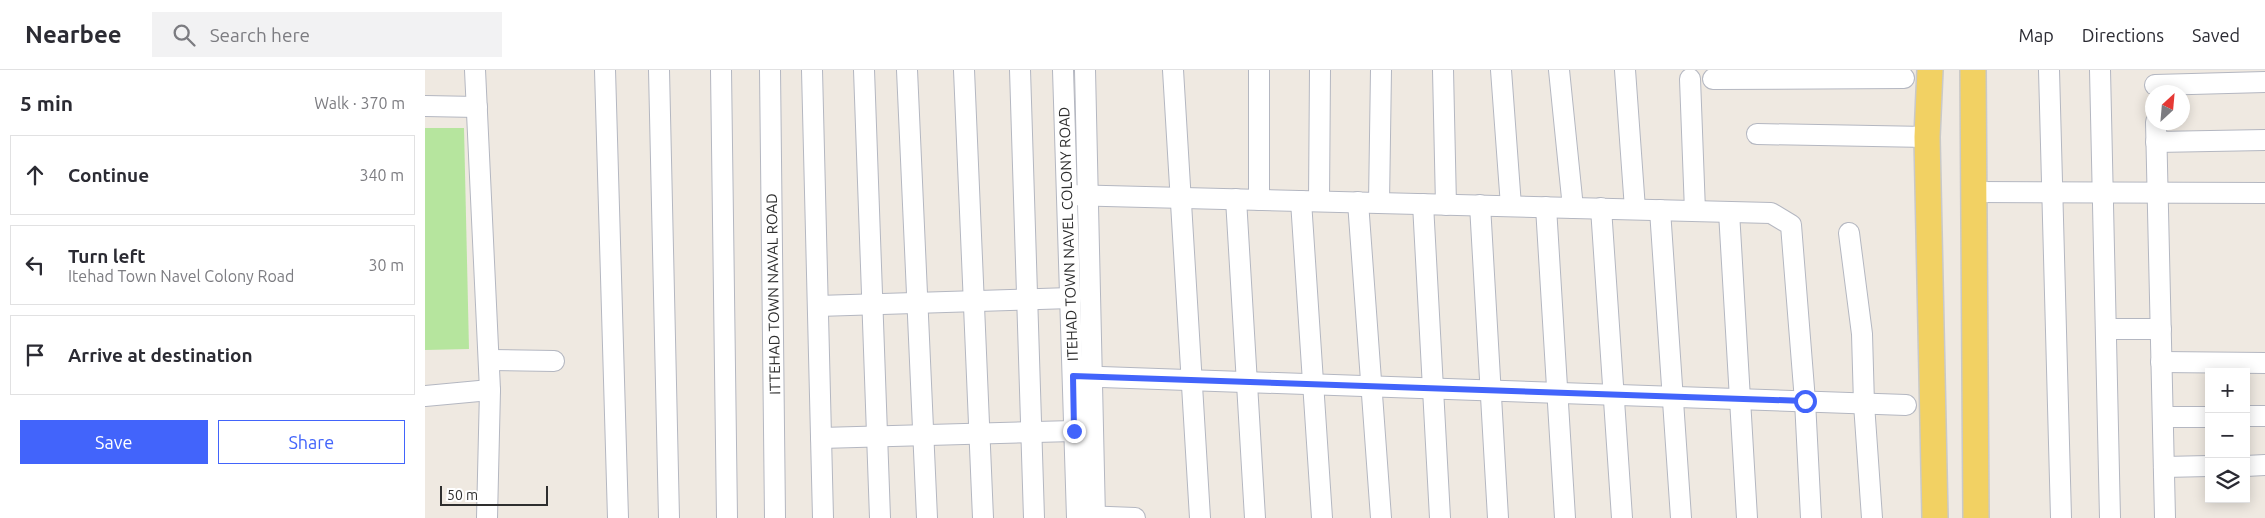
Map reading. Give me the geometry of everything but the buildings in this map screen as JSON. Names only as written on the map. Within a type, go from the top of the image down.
[{"type":"main road","points":[[1973,70],[1976,518]]},
{"type":"main road","points":[[1930,71],[1927,136],[1935,518]]},
{"type":"street","points":[[475,70],[490,390],[487,518]]},
{"type":"street","points":[[605,70],[618,518]]},
{"type":"street","points":[[659,70],[669,518]]},
{"type":"street","points":[[721,70],[727,518]]},
{"type":"street","name":"ITTEHAD TOWN NAVAL ROAD","points":[[770,70],[775,518]]},
{"type":"street","points":[[811,70],[823,518]]},
{"type":"street","points":[[864,70],[879,518]]},
{"type":"street","points":[[907,70],[927,518]]},
{"type":"street","points":[[964,70],[983,518]]},
{"type":"street","points":[[1019,70],[1033,518]]},
{"type":"street","name":"ITEHAD TOWN NAVEL COLONY ROAD","points":[[1063,70],[1071,298],[1083,376],[1074,431],[1086,517]]},
{"type":"street","name":"ITEHAD TOWN NAVEL COLONY ROAD","points":[[1085,70],[1088,196],[1083,376],[1086,517]]},
{"type":"street","points":[[1173,70],[1200,518]]},
{"type":"street","points":[[1259,70],[1259,200]]},
{"type":"street","points":[[1320,70],[1310,201],[1313,384],[1322,518]]},
{"type":"street","points":[[1379,203],[1381,70]]},
{"type":"street","points":[[1443,70],[1446,205]]},
{"type":"street","points":[[1501,70],[1511,206]]},
{"type":"street","points":[[1559,70],[1573,208]]},
{"type":"street","points":[[1625,70],[1635,209]]},
{"type":"street","points":[[2049,70],[2061,518]]},
{"type":"street","points":[[2100,70],[2110,518]]},
{"type":"street","points":[[1713,79],[1904,74],[1930,71]]},
{"type":"street","points":[[1690,79],[1695,211]]},
{"type":"street","points":[[2155,83],[2265,82]]},
{"type":"street","points":[[425,106],[477,107]]},
{"type":"street","points":[[2165,518],[2156,132],[2265,140]]},
{"type":"street","points":[[1757,134],[1927,136]]},
{"type":"street","points":[[1975,192],[2265,194]]},
{"type":"street","points":[[1067,195],[1771,213],[1791,225],[1805,401],[1811,518]]},
{"type":"street","points":[[1235,199],[1255,518]]},
{"type":"street","points":[[1358,202],[1381,518]]},
{"type":"street","points":[[1423,204],[1440,518]]},
{"type":"street","points":[[1481,205],[1498,518]]},
{"type":"street","points":[[1546,207],[1565,518]]},
{"type":"street","points":[[1601,208],[1622,518]]},
{"type":"street","points":[[1660,210],[1681,518]]},
{"type":"street","points":[[1729,212],[1747,518]]},
{"type":"street","points":[[1849,233],[1862,334],[1864,404],[1872,518]]},
{"type":"street","points":[[817,306],[1071,298]]},
{"type":"street","points":[[2106,329],[2161,329]]},
{"type":"street","points":[[489,360],[554,361]]},
{"type":"street","points":[[2161,362],[2265,363]]},
{"type":"street","points":[[1083,376],[1906,405]]},
{"type":"street","points":[[425,396],[490,390]]},
{"type":"street","points":[[2250,416],[2265,416]]},
{"type":"street","points":[[2163,417],[2205,417]]},
{"type":"street","points":[[821,438],[1074,431]]},
{"type":"street","points":[[2250,466],[2265,465]]},
{"type":"street","points":[[2164,467],[2205,466]]},
{"type":"street","points":[[1086,517],[1135,518]]},
{"type":"green space","points":[[425,128],[464,128],[469,349],[425,350]]},
{"type":"route","points":[[1074,431],[1073,376],[1805,401]]}]
